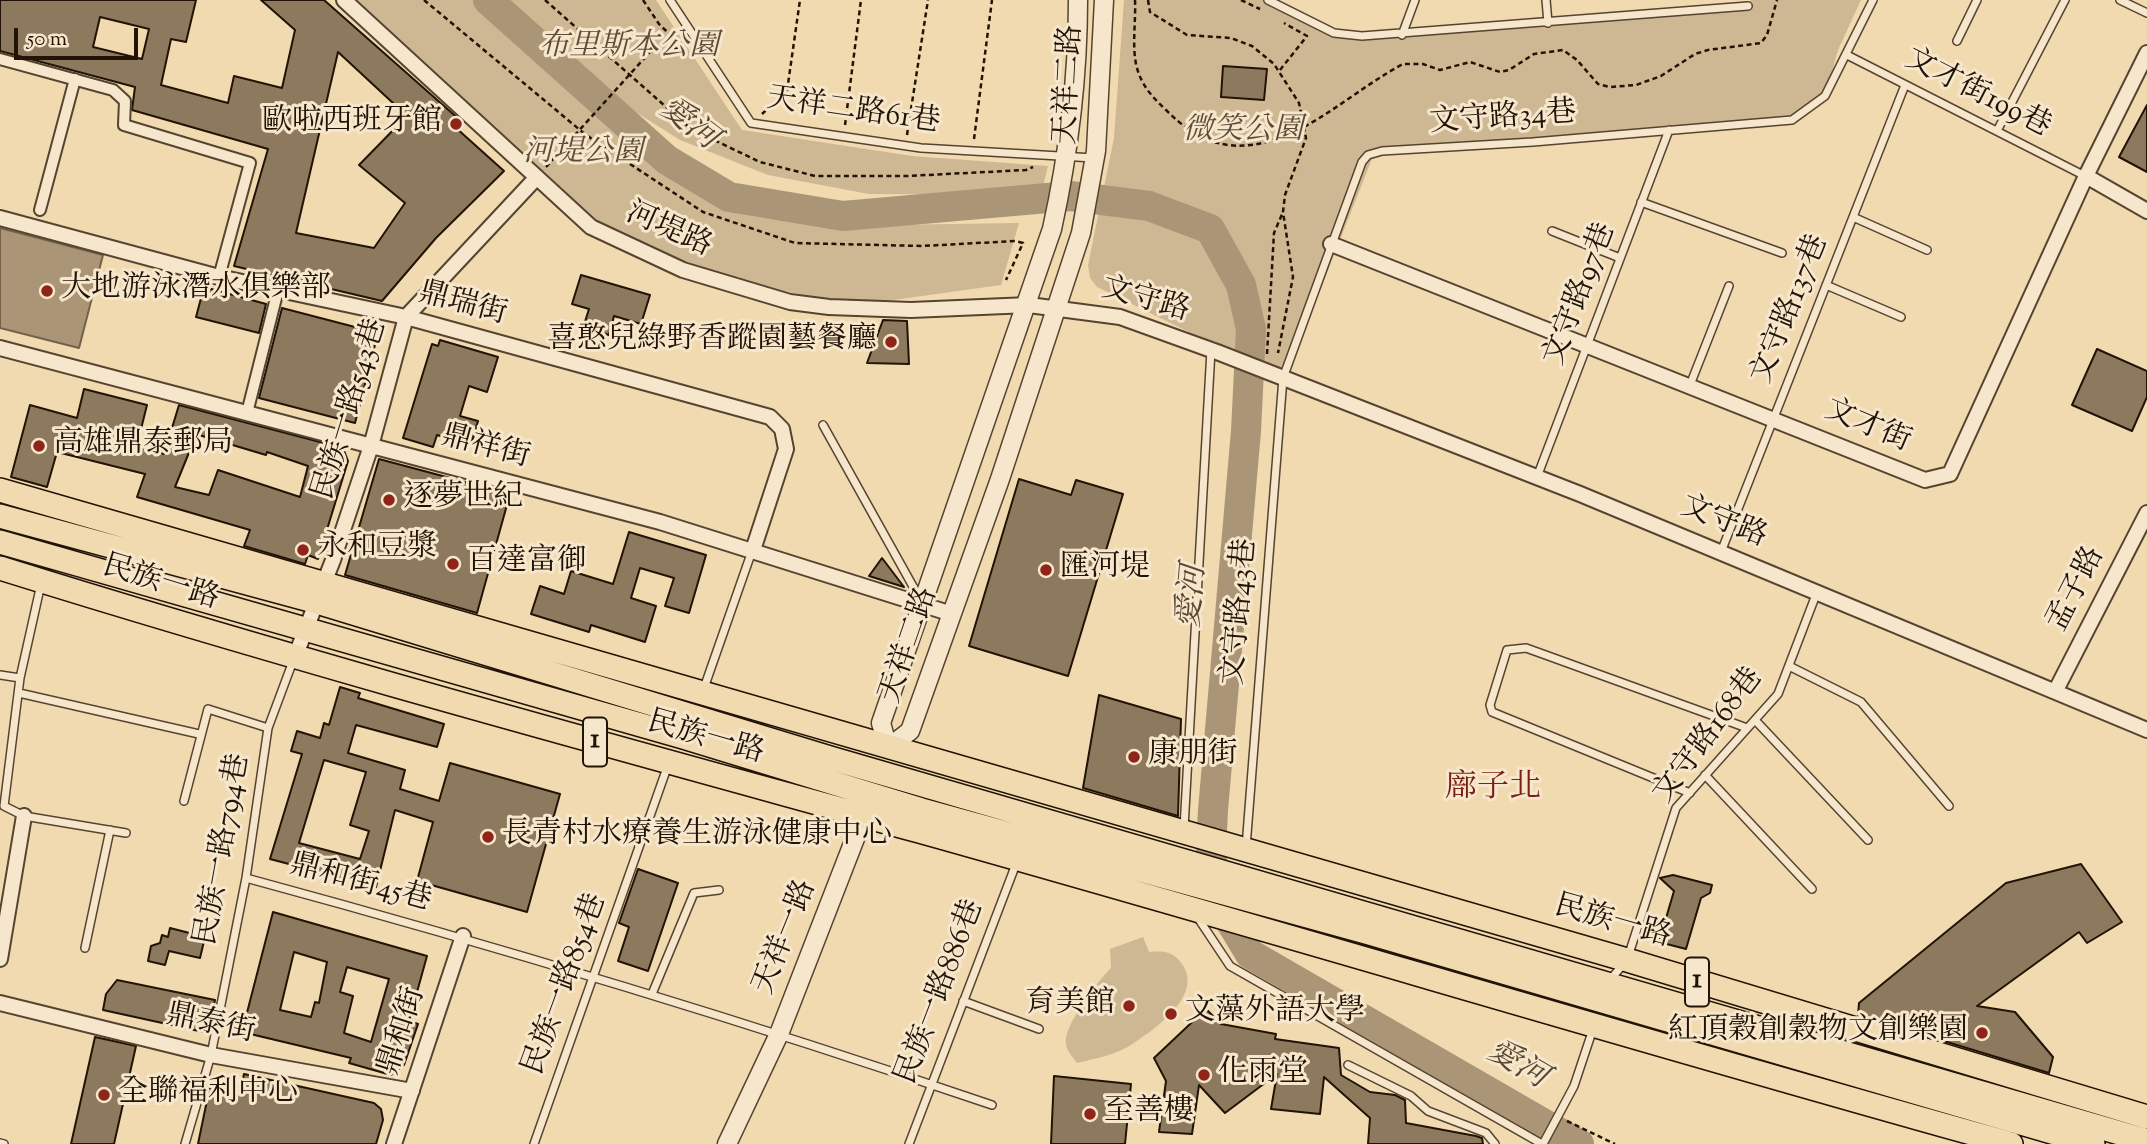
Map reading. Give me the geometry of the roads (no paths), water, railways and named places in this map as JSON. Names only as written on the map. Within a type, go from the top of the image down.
[{"type":"main road","name":"民族一路","points":[[0,490],[61,506],[879,772],[1242,877],[1605,992],[1827,1067],[2146,1138]]},
{"type":"main road","name":"民族一路","points":[[0,516],[54,531],[321,592],[702,692],[1175,830]]},
{"type":"main road","name":"民族一路","points":[[0,542],[683,737],[1191,897]]},
{"type":"main road","name":"民族一路","points":[[0,568],[295,657],[863,817],[1018,859],[1191,897]]},
{"type":"main road","name":"1","points":[[1175,830],[1246,850]]},
{"type":"main road","points":[[1172,857],[1175,830]]},
{"type":"main road","name":"民族一路","points":[[1246,850],[2001,1068],[2147,1116]]},
{"type":"main road","name":"1","points":[[1191,897],[1594,1026],[2011,1144]]},
{"type":"main road","name":"民族一路","points":[[1241,911],[1368,933],[1605,992],[1719,1015],[1990,1105],[2093,1144]]},
{"type":"main road","points":[[1719,1015],[1724,990]]},
{"type":"main road","points":[[1820,1091],[1827,1067]]},
{"type":"main road","points":[[1982,1136],[2001,1068]]},
{"type":"street","name":"河堤路","points":[[344,0],[591,227],[683,270],[790,302],[862,310],[1029,305],[1057,307]]},
{"type":"street","name":"天祥二路","points":[[1078,0],[1078,65],[1067,162],[1052,229],[1029,305],[881,723],[888,748],[910,731],[1081,233],[1094,165],[1104,0]]},
{"type":"street","name":"文才街","points":[[1331,244],[1925,480],[1950,474],[2086,176],[2147,52]]},
{"type":"street","points":[[1,62],[113,90],[125,101],[124,125],[250,163],[219,277]]},
{"type":"street","points":[[40,211],[75,79]]},
{"type":"street","points":[[2086,176],[2147,211]]},
{"type":"street","name":"民族一路543巷","points":[[295,657],[321,592],[371,446],[406,317],[537,177]]},
{"type":"street","name":"鼎瑞街","points":[[0,218],[219,277],[406,317],[769,418],[782,429],[786,449],[752,550]]},
{"type":"street","points":[[247,413],[278,290]]},
{"type":"street","name":"文守路","points":[[1057,307],[1119,317],[1280,376],[1721,552],[2147,730]]},
{"type":"street","name":"鼎祥街","points":[[0,348],[752,550],[952,614]]},
{"type":"street","name":"孟子路","points":[[2056,690],[2147,513]]},
{"type":"street","name":"天祥一路","points":[[727,1144],[779,1034],[888,748]]},
{"type":"street","points":[[0,959],[24,816]]},
{"type":"street","name":"鼎和街","points":[[394,1144],[463,936]]},
{"type":"street","name":"鼎泰街","points":[[0,1003],[211,1055],[412,1091]]},
{"type":"lane","name":"天祥二路61巷","points":[[670,0],[751,123],[906,146],[1094,165]]},
{"type":"lane","points":[[1268,0],[1334,33],[1402,35],[1747,2]]},
{"type":"lane","points":[[1402,35],[1415,0]]},
{"type":"lane","points":[[1546,0],[1548,23]]},
{"type":"lane","name":"文守路34巷","points":[[1280,376],[1362,162],[1368,155],[1792,120],[1825,96],[1873,0]]},
{"type":"lane","points":[[1956,41],[1978,0]]},
{"type":"lane","points":[[1997,131],[2065,0]]},
{"type":"lane","points":[[2120,0],[2147,13]]},
{"type":"lane","name":"文才街199巷","points":[[1847,55],[2086,176]]},
{"type":"lane","name":"文守路137巷","points":[[1721,552],[1905,85]]},
{"type":"lane","name":"文守路97巷","points":[[1537,477],[1669,130]]},
{"type":"lane","points":[[1641,202],[1782,253]]},
{"type":"lane","points":[[1853,217],[1927,250]]},
{"type":"lane","points":[[1552,231],[1620,258]]},
{"type":"lane","points":[[1826,285],[1901,317]]},
{"type":"lane","points":[[1690,385],[1729,286]]},
{"type":"lane","points":[[1175,830],[1214,351]]},
{"type":"lane","name":"文守路43巷","points":[[1246,850],[1280,376]]},
{"type":"lane","points":[[823,425],[924,605]]},
{"type":"lane","points":[[61,506],[20,678],[4,765],[4,806],[24,816],[126,833]]},
{"type":"lane","points":[[702,692],[752,550]]},
{"type":"lane","name":"文守路168巷","points":[[1542,1144],[1574,1086],[1605,992],[1627,960],[1676,808],[1778,694],[1818,592]]},
{"type":"lane","points":[[1690,793],[1492,712],[1490,705],[1507,650],[1526,648],[1747,728]]},
{"type":"lane","name":"民族一路794巷","points":[[185,1144],[211,1055],[246,878],[268,728],[295,657]]},
{"type":"lane","points":[[1789,666],[1861,702],[1949,806]]},
{"type":"lane","points":[[0,675],[20,678]]},
{"type":"lane","points":[[19,693],[199,734]]},
{"type":"lane","points":[[184,801],[199,734],[208,709],[268,728]]},
{"type":"lane","points":[[1755,720],[1868,840]]},
{"type":"lane","name":"民族一路854巷","points":[[534,1144],[669,763]]},
{"type":"lane","points":[[1706,775],[1812,889]]},
{"type":"lane","points":[[85,948],[110,830]]},
{"type":"lane","name":"民族一路886巷","points":[[908,1144],[1018,859]]},
{"type":"lane","name":"鼎和街45巷","points":[[246,878],[463,936],[595,976],[992,1105]]},
{"type":"lane","points":[[652,994],[694,892],[719,890]]},
{"type":"lane","points":[[1191,897],[1230,966],[1542,1144]]},
{"type":"lane","points":[[963,1001],[1039,1029]]},
{"type":"lane","points":[[1348,1065],[1411,1096],[1427,1111],[1486,1133],[1495,1144]]},
{"type":"waterway","name":"愛河","points":[[488,0],[667,160],[729,197],[843,216],[1070,196],[1149,206],[1210,229],[1241,285],[1251,329],[1246,431],[1213,810],[1211,851],[1217,899],[1250,954],[1579,1144]]},
{"type":"place","name":"歐啦西班牙館","points":[[456,124]]},
{"type":"place","name":"大地游泳潛水俱樂部","points":[[47,291]]},
{"type":"place","name":"喜憨兒綠野香蹤園藝餐廳","points":[[891,342]]},
{"type":"place","name":"高雄鼎泰郵局","points":[[39,446]]},
{"type":"place","name":"逐夢世紀","points":[[389,500]]},
{"type":"place","name":"永和豆漿","points":[[303,550]]},
{"type":"place","name":"百達富御","points":[[453,564]]},
{"type":"place","name":"匯河堤","points":[[1046,570]]},
{"type":"place","name":"康朋街","points":[[1134,757]]},
{"type":"place","name":"長青村水療養生游泳健康中心","points":[[488,837]]},
{"type":"place","name":"育美館","points":[[1129,1006]]},
{"type":"place","name":"文藻外語大學","points":[[1171,1014]]},
{"type":"place","name":"紅頂穀創穀物文創樂園","points":[[1982,1033]]},
{"type":"place","name":"化雨堂","points":[[1204,1075]]},
{"type":"place","name":"全聯福利中心","points":[[104,1095]]},
{"type":"place","name":"至善樓","points":[[1090,1114]]},
{"type":"district","name":"廍子北","points":[[1493,791]]},
{"type":"park label","name":"布里斯本公園","points":[[629,49]]},
{"type":"park label","name":"微笑公園","points":[[1243,133]]},
{"type":"park label","name":"河堤公園","points":[[583,155]]}]
